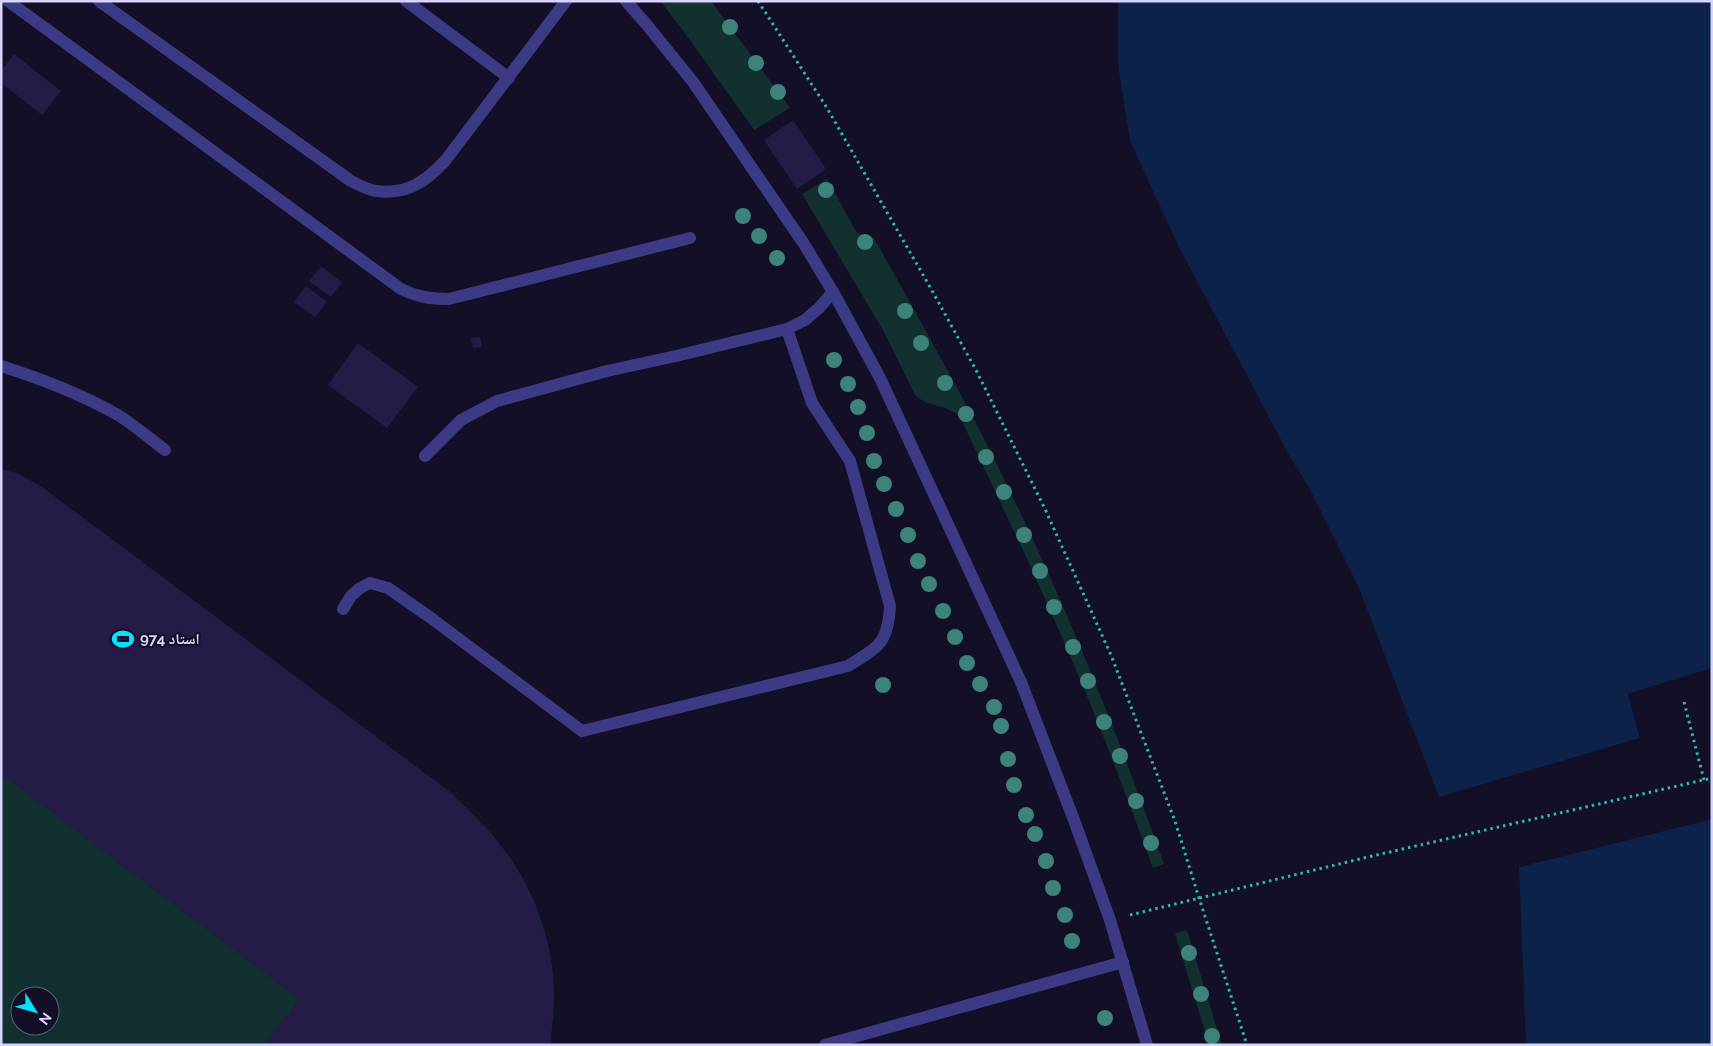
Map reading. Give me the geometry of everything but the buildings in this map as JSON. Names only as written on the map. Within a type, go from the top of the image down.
[{"type":"street","points":[[8,1],[401,289],[412,295],[426,299],[449,300],[690,238]]},
{"type":"street","points":[[99,1],[350,182],[376,191],[406,190],[429,178],[446,162],[566,1]]},
{"type":"street","points":[[406,1],[509,78]]},
{"type":"street","points":[[626,1],[693,82],[804,244],[833,292],[880,378],[1021,682],[1110,920],[1148,1045]]},
{"type":"street","points":[[425,456],[461,420],[498,401],[607,371],[787,329],[804,320],[819,308],[833,292]]},
{"type":"street","points":[[344,609],[352,596],[360,588],[370,583],[388,588],[582,731],[848,666],[878,647],[885,635],[889,621],[890,606],[850,461],[812,403],[787,329]]},
{"type":"street","points":[[1,366],[30,375],[77,394],[119,416],[165,450]]},
{"type":"street","points":[[825,1045],[1123,962]]},
{"type":"path","points":[[758,1],[827,108],[859,163],[976,370],[1013,443],[1111,655],[1176,820],[1199,898],[1247,1045]]},
{"type":"path","points":[[1684,702],[1704,780]]},
{"type":"path","points":[[1110,920],[1378,854],[1712,778]]},
{"type":"green space","points":[[660,1],[711,1],[790,108],[754,130]]},
{"type":"green space","points":[[827,179],[857,233],[874,238],[957,388],[997,465],[1075,634],[1121,748],[1164,864],[1153,868],[1130,804],[1067,648],[960,417],[950,410],[926,402],[915,395],[884,332],[802,194]]},
{"type":"green space","name":"استاد 974","points":[[1,469],[18,474],[39,485],[450,792],[483,825],[498,842],[521,876],[530,892],[543,925],[548,942],[553,977],[554,995],[550,1045],[1,1045]]},
{"type":"green space","points":[[1187,930],[1222,1045],[1209,1045],[1175,933]]},
{"type":"water","points":[[1118,1],[1712,1],[1712,668],[1628,694],[1640,738],[1439,797],[1359,588],[1310,489],[1289,455],[1179,247],[1130,141],[1118,64]]},
{"type":"water","points":[[1712,819],[1712,1045],[1526,1045],[1519,867]]},
{"type":"pier","points":[[1712,668],[1712,670],[1631,695],[1643,738],[1641,740],[1439,800],[1437,799],[1640,738],[1628,694]]},
{"type":"pier","points":[[1712,816],[1712,819],[1519,867],[1518,864]]},
{"type":"place","name":"استاد 974","points":[[123,639]]}]
